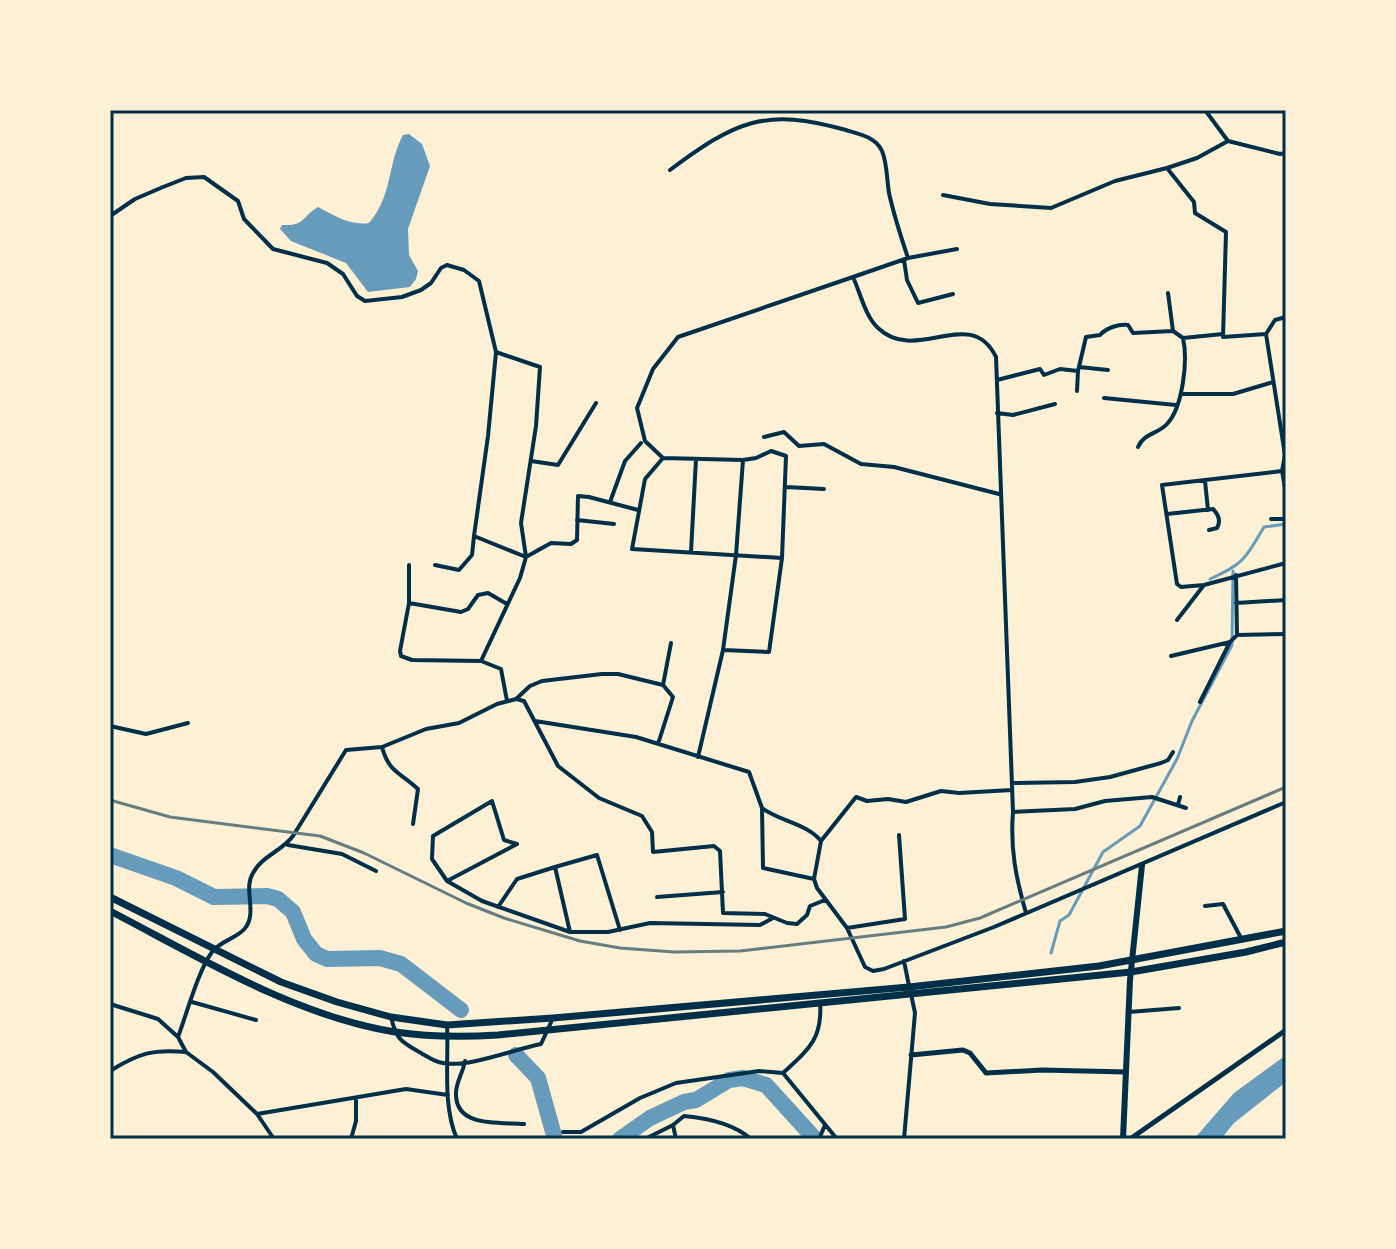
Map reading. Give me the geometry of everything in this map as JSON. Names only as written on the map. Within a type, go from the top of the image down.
[{"type":"highway","points":[[110,897],[281,982],[391,1017],[447,1025],[1131,972],[1286,942]]},
{"type":"highway","points":[[110,911],[252,984],[338,1019],[394,1032],[448,1037],[820,1004],[1099,966],[1286,931]]},
{"type":"main road","points":[[1123,1139],[1131,959],[1142,865]]},
{"type":"street","points":[[1205,110],[1228,141],[1286,153]]},
{"type":"street","points":[[670,170],[699,149],[745,123],[758,120],[810,120],[870,137],[882,150],[893,212],[906,259],[907,280],[918,303],[953,294]]},
{"type":"street","points":[[943,195],[990,204],[1051,208],[1115,181],[1197,158],[1228,141]]},
{"type":"street","points":[[1167,168],[1194,202],[1195,213],[1226,232],[1223,337],[1266,334]]},
{"type":"street","points":[[110,216],[135,199],[163,187],[186,178],[204,177],[238,201],[244,219],[273,249],[327,263],[343,274],[357,296],[365,301],[402,297],[421,290],[447,265],[479,281],[496,352],[472,555],[459,570],[435,565]]},
{"type":"street","points":[[723,650],[769,652],[782,558],[786,456],[771,451],[743,460],[663,458],[645,441],[637,408],[653,369],[678,337],[906,259],[957,249]]},
{"type":"street","points":[[853,277],[877,328],[894,338],[909,342],[968,334],[980,336],[989,343],[996,357],[1013,812],[1011,844],[1015,875],[1026,913]]},
{"type":"street","points":[[1168,293],[1173,331]]},
{"type":"street","points":[[1286,317],[1275,320],[1266,334],[1285,450],[1282,471],[1286,494]]},
{"type":"street","points":[[1077,391],[1078,369],[1086,337],[1100,335],[1104,330],[1122,324],[1128,325],[1133,333],[1173,331],[1183,338],[1223,334]]},
{"type":"street","points":[[1138,447],[1150,433],[1168,423],[1181,394],[1183,338]]},
{"type":"street","points":[[481,661],[520,578],[526,557],[521,523],[531,461],[540,367],[496,352]]},
{"type":"street","points":[[997,380],[1040,369],[1044,375],[1060,369],[1108,370]]},
{"type":"street","points":[[1181,394],[1233,394],[1274,382]]},
{"type":"street","points":[[1104,398],[1176,405]]},
{"type":"street","points":[[531,461],[558,465],[596,403]]},
{"type":"street","points":[[997,413],[1013,415],[1055,404]]},
{"type":"street","points":[[764,437],[784,432],[799,446],[824,444],[861,464],[894,467],[999,494]]},
{"type":"street","points":[[610,502],[625,461],[641,443]]},
{"type":"street","points":[[663,458],[645,479],[632,549],[782,558]]},
{"type":"street","points":[[691,552],[696,459]]},
{"type":"street","points":[[698,757],[723,650],[736,555],[743,460]]},
{"type":"street","points":[[1282,471],[1162,485],[1177,584],[1181,587],[1204,585],[1286,563]]},
{"type":"street","points":[[1205,480],[1208,510]]},
{"type":"street","points":[[786,487],[824,489]]},
{"type":"street","points":[[526,557],[551,543],[571,544],[577,540],[578,496],[639,510]]},
{"type":"street","points":[[1167,514],[1213,509],[1218,514],[1219,524],[1217,528],[1209,530]]},
{"type":"street","points":[[1271,519],[1286,519]]},
{"type":"street","points":[[577,520],[614,524]]},
{"type":"street","points":[[474,536],[526,557]]},
{"type":"street","points":[[409,565],[409,603],[401,656],[412,660],[481,661],[501,669],[507,701]]},
{"type":"street","points":[[1236,575],[1237,635]]},
{"type":"street","points":[[1177,620],[1204,585]]},
{"type":"street","points":[[409,603],[461,612],[468,609],[478,595],[488,593],[507,604]]},
{"type":"street","points":[[1236,603],[1286,600]]},
{"type":"street","points":[[1200,702],[1230,642],[1237,635],[1286,634]]},
{"type":"street","points":[[1171,656],[1230,642]]},
{"type":"street","points":[[663,685],[671,643]]},
{"type":"street","points":[[516,699],[530,686],[542,681],[602,674],[618,674],[663,685],[673,697],[658,744]]},
{"type":"street","points":[[178,1037],[205,961],[213,950],[245,930],[250,917],[250,879],[253,871],[269,855],[287,844],[305,820],[346,750],[382,747],[426,729],[459,723],[516,699],[524,701],[558,766],[599,798],[642,816],[652,832],[653,852],[714,846],[720,851],[723,913],[765,914],[797,924],[807,915],[810,906],[825,900]]},
{"type":"street","points":[[535,721],[636,737],[749,772],[762,808],[763,868],[814,879]]},
{"type":"street","points":[[110,726],[146,734],[188,723]]},
{"type":"street","points":[[382,747],[391,770],[418,789],[413,824]]},
{"type":"street","points":[[1012,783],[1075,782],[1110,777],[1161,763],[1168,760],[1173,752]]},
{"type":"street","points":[[1012,790],[941,791],[906,802],[888,799],[867,801],[856,797],[821,841],[814,879],[825,900],[847,928],[865,967],[873,971],[904,961],[1142,865],[1286,802]]},
{"type":"street","points":[[1013,812],[1075,809],[1105,801],[1152,797],[1186,808]]},
{"type":"street","points":[[1178,805],[1180,797]]},
{"type":"street","points":[[447,881],[517,844],[504,840],[492,801],[433,836],[432,859],[447,881],[498,907],[570,932],[608,932],[650,923],[760,925],[773,918]]},
{"type":"street","points":[[762,808],[814,833],[821,841]]},
{"type":"street","points":[[847,928],[905,919],[899,835]]},
{"type":"street","points":[[287,844],[342,854],[376,871]]},
{"type":"street","points":[[498,907],[517,879],[597,855],[620,930]]},
{"type":"street","points":[[555,867],[570,932]]},
{"type":"street","points":[[657,897],[723,892]]},
{"type":"street","points":[[1205,906],[1223,904],[1242,940]]},
{"type":"street","points":[[904,961],[915,1013],[904,1139]]},
{"type":"street","points":[[783,1073],[809,1049],[821,1022],[819,994]]},
{"type":"street","points":[[192,1002],[256,1020]]},
{"type":"street","points":[[110,1004],[158,1019],[178,1037],[186,1052],[213,1072],[257,1114],[274,1139]]},
{"type":"street","points":[[1129,1012],[1179,1008]]},
{"type":"street","points":[[391,1017],[394,1032],[405,1045],[438,1063],[449,1064],[541,1044],[553,1018]]},
{"type":"street","points":[[447,1025],[448,1095],[451,1126],[457,1139]]},
{"type":"street","points":[[1130,1139],[1286,1030]]},
{"type":"street","points":[[110,1071],[134,1056],[159,1050],[186,1052]]},
{"type":"street","points":[[911,1055],[963,1050],[970,1053],[986,1073],[1042,1070],[1126,1072]]},
{"type":"street","points":[[465,1061],[456,1093],[463,1115],[471,1120],[524,1124]]},
{"type":"street","points":[[563,1132],[581,1132],[640,1098],[676,1083],[759,1071],[783,1073],[837,1139]]},
{"type":"street","points":[[257,1114],[406,1089],[448,1095]]},
{"type":"street","points":[[351,1139],[356,1121],[356,1098]]},
{"type":"street","points":[[645,1139],[684,1116],[704,1118],[751,1139]]},
{"type":"street","points":[[673,1125],[676,1139]]},
{"type":"street","points":[[819,1139],[825,1125]]},
{"type":"water","points":[[409,134],[422,144],[430,166],[408,229],[409,255],[418,271],[416,279],[410,287],[368,292],[346,263],[291,241],[280,229],[282,225],[299,222],[318,207],[349,221],[369,223],[382,202],[398,146],[403,135]]},
{"type":"water","points":[[1286,1055],[1286,1082],[1234,1123],[1221,1139],[1194,1139],[1234,1093]]},
{"type":"waterway","points":[[1210,579],[1243,559],[1264,527],[1286,524]]},
{"type":"waterway","points":[[1051,953],[1060,921],[1069,915],[1103,852],[1140,826],[1177,759],[1192,721],[1232,645],[1233,571]]},
{"type":"waterway","points":[[110,855],[176,878],[214,897],[267,896],[278,899],[293,912],[304,939],[316,954],[327,959],[380,958],[401,964],[461,1010]]},
{"type":"waterway","points":[[516,1055],[538,1078],[555,1139]]},
{"type":"waterway","points":[[620,1139],[650,1118],[684,1102],[696,1100],[729,1080],[743,1078],[766,1085],[815,1139]]},
{"type":"railway","points":[[110,800],[170,817],[320,836],[504,918],[580,941],[674,952],[740,951],[946,927],[980,918],[1286,787]]}]
